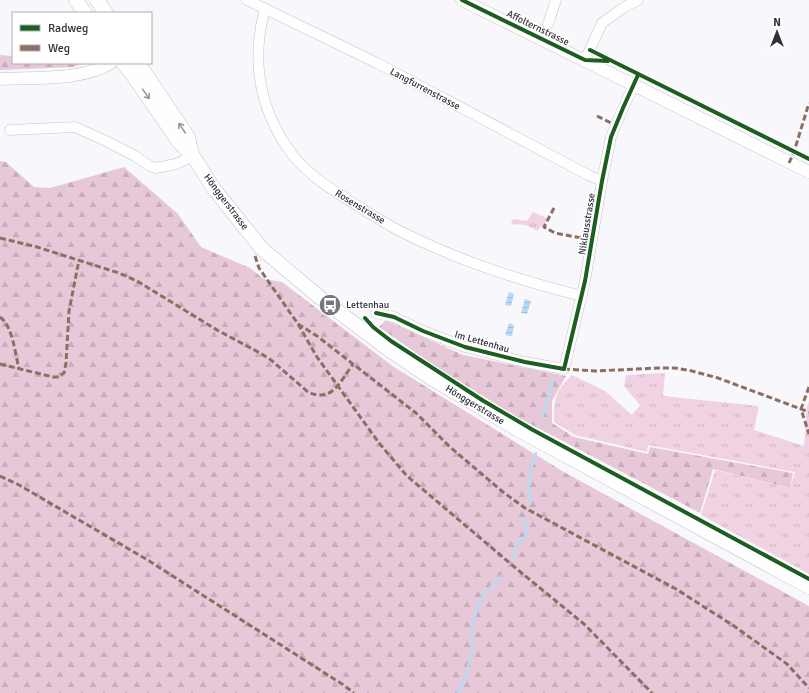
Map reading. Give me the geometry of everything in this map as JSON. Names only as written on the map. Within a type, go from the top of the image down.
[{"type":"main road","points":[[76,0],[84,12]]},
{"type":"main road","points":[[97,0],[105,12]]},
{"type":"main road","name":"Hönggerstrasse","points":[[124,64],[179,142],[192,156],[214,189],[262,249],[301,282],[385,347],[431,378],[517,429],[809,587]]},
{"type":"main road","name":"Hönggerstrasse","points":[[139,64],[188,137],[192,156]]},
{"type":"street","name":"Langfurrenstrasse","points":[[247,0],[377,63],[602,181]]},
{"type":"street","name":"Affolternstrasse","points":[[462,0],[585,60],[721,130],[809,172]]},
{"type":"street","points":[[548,24],[556,0]]},
{"type":"street","points":[[585,60],[602,23],[623,8],[638,0]]},
{"type":"street","name":"Rosenstrasse","points":[[266,9],[260,25],[258,45],[262,92],[275,128],[292,154],[308,171],[331,189],[404,234],[435,248],[495,271],[538,285],[582,296]]},
{"type":"street","points":[[0,79],[75,76],[93,72],[109,64]]},
{"type":"street","name":"Niklausstrasse","points":[[564,369],[582,296],[611,137],[622,108],[634,85]]},
{"type":"street","points":[[10,130],[75,127],[106,141],[156,168],[176,164],[192,156]]},
{"type":"street","name":"Im Lettenhau","points":[[376,313],[394,317],[423,331],[465,347],[525,362],[564,369]]},
{"type":"green space","points":[[0,55],[12,56],[12,64],[81,64],[73,67],[0,70]]},
{"type":"green space","points":[[0,161],[6,162],[34,187],[50,188],[124,167],[178,214],[201,247],[250,268],[264,279],[282,282],[394,367],[562,471],[809,606],[809,693],[0,693]]},
{"type":"green space","points":[[533,212],[548,219],[543,227],[541,226],[538,231],[525,225],[511,224],[513,219],[527,221]]},
{"type":"green space","points":[[386,320],[463,355],[566,376],[552,401],[552,423],[574,437],[648,454],[650,447],[793,473],[790,488],[713,469],[700,513],[517,417],[438,368],[379,327]]},
{"type":"green space","points":[[665,373],[663,396],[759,406],[754,430],[804,446],[807,407],[809,401],[809,574],[701,515],[715,470],[790,488],[795,472],[648,445],[647,452],[575,435],[554,422],[555,401],[562,386],[572,375],[605,391],[632,415],[640,405],[624,386],[626,375]]},
{"type":"water","points":[[509,292],[514,294],[511,306],[505,305]]},
{"type":"water","points":[[525,299],[531,301],[527,314],[521,313]]},
{"type":"water","points":[[509,323],[514,325],[512,336],[505,335]]},
{"type":"waterway","points":[[543,416],[553,381]]},
{"type":"waterway","points":[[530,504],[529,478],[536,453]]},
{"type":"waterway","points":[[512,559],[517,544],[527,535],[524,518]]},
{"type":"waterway","points":[[458,693],[466,676],[472,649],[473,621],[483,595],[501,576]]},
{"type":"marked path","points":[[789,163],[794,152],[809,103]]},
{"type":"marked path","points":[[597,116],[611,123]]},
{"type":"marked path","points":[[554,208],[544,227],[555,233],[592,240]]},
{"type":"marked path","points":[[0,238],[37,247],[119,273],[137,281],[217,330],[271,360],[308,392],[316,395],[323,395],[335,389],[353,364]]},
{"type":"marked path","points":[[255,256],[259,268],[298,324],[317,357],[379,443],[407,476],[584,624],[652,693]]},
{"type":"marked path","points":[[0,364],[53,377],[58,377],[64,373],[69,311],[79,260]]},
{"type":"marked path","points":[[0,317],[8,327],[11,334],[19,369]]},
{"type":"marked path","points":[[298,324],[317,336],[416,413],[450,447],[503,492],[525,508],[676,589],[734,626],[787,664],[809,688]]},
{"type":"marked path","points":[[564,369],[596,371],[675,368],[718,378],[809,412]]},
{"type":"marked path","points":[[809,387],[801,409],[809,434]]},
{"type":"marked path","points":[[0,476],[19,485],[146,559],[354,693]]},
{"type":"cycle path","points":[[462,0],[585,60],[608,61]]},
{"type":"cycle path","points":[[590,50],[809,159]]},
{"type":"cycle path","points":[[376,313],[394,317],[423,331],[465,347],[525,362],[564,369],[585,281],[611,137],[638,75]]},
{"type":"cycle path","points":[[365,318],[373,327],[391,341],[482,400],[533,430],[809,579]]},
{"type":"place","name":"Lettenhau","points":[[330,305]]}]
